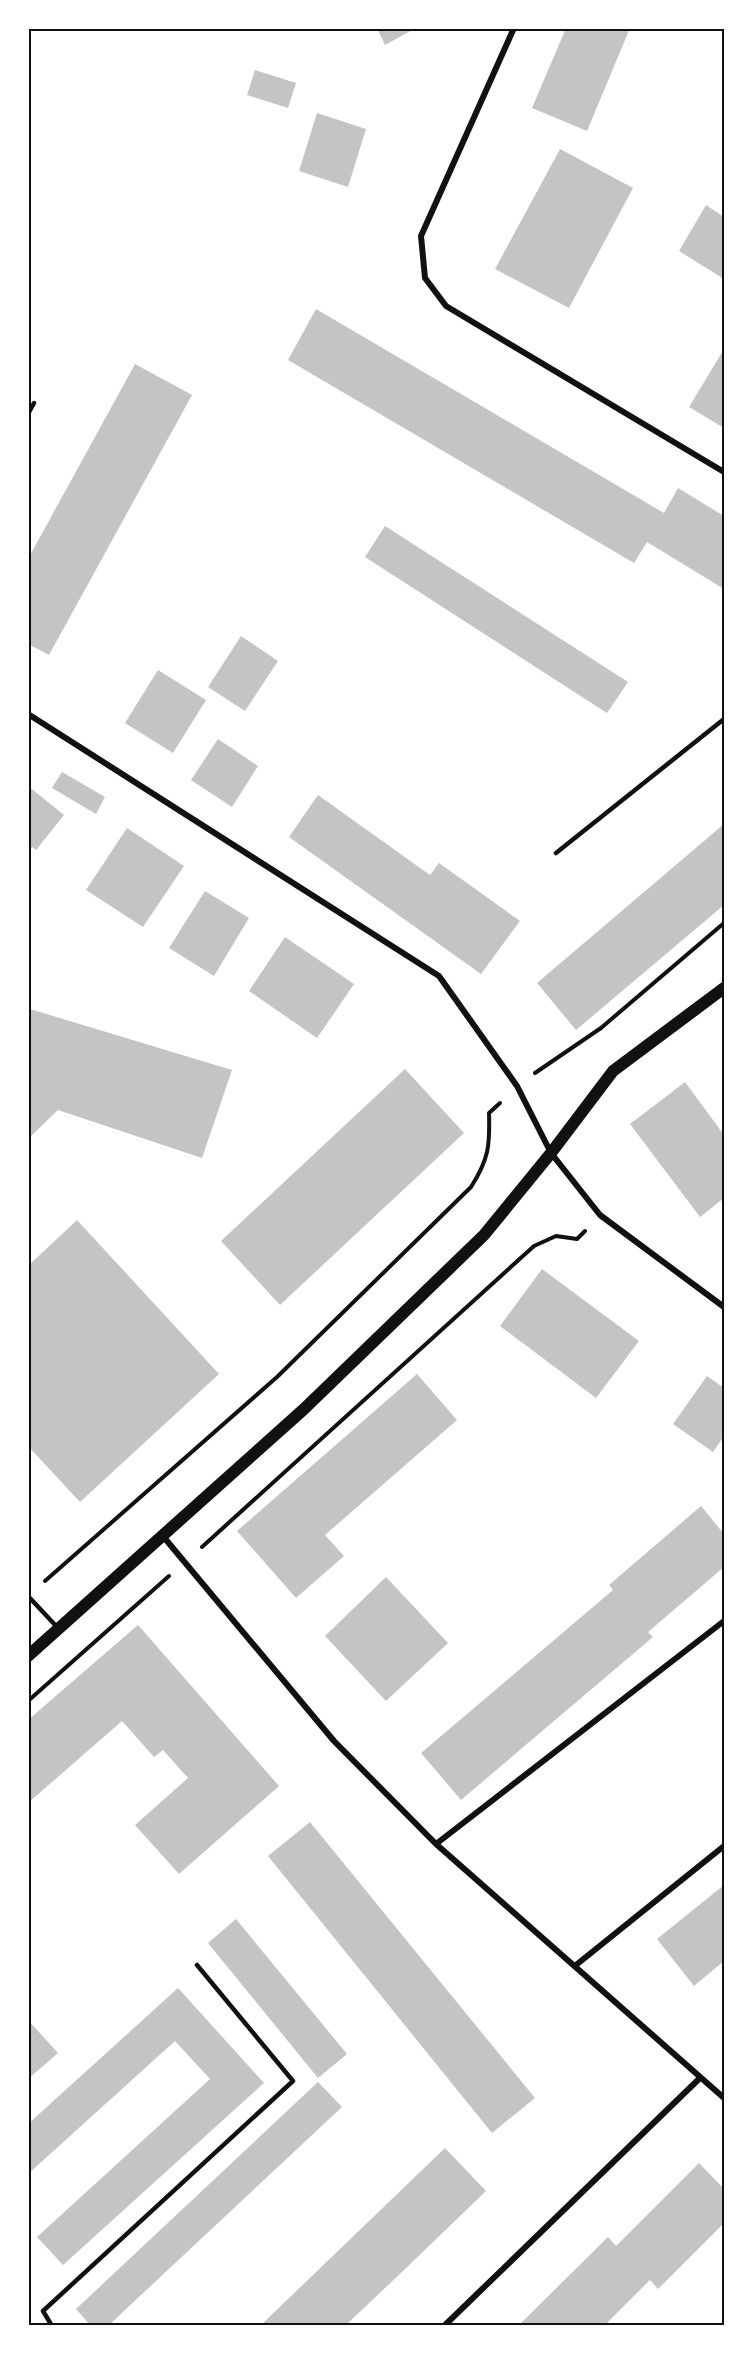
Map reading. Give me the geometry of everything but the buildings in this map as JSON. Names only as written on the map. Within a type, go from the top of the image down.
[{"type":"main road","points":[[28,1656],[304,1409],[484,1235],[551,1153],[613,1071],[724,987]]},
{"type":"street","points":[[514,28],[421,236],[425,278],[446,306],[724,472]]},
{"type":"street","points":[[28,714],[439,976],[518,1086],[551,1153],[600,1215],[724,1306]]},
{"type":"street","points":[[162,1535],[334,1741],[436,1844],[576,1965],[724,2098]]},
{"type":"street","points":[[436,1844],[724,1621]]},
{"type":"street","points":[[576,1965],[724,1846]]},
{"type":"street","points":[[444,2325],[700,2078]]},
{"type":"lane","points":[[28,414],[34,403]]},
{"type":"lane","points":[[556,853],[724,719]]},
{"type":"lane","points":[[29,1597],[59,1629]]},
{"type":"lane","points":[[52,2325],[43,2311],[293,2081],[197,1965]]},
{"type":"path","points":[[29,1597],[277,1377],[471,1187],[484,1167],[490,1145],[489,1113],[518,1086],[601,1028],[724,923]]},
{"type":"path","points":[[28,1701],[186,1562],[534,1246],[556,1236],[577,1239],[600,1215]]}]
